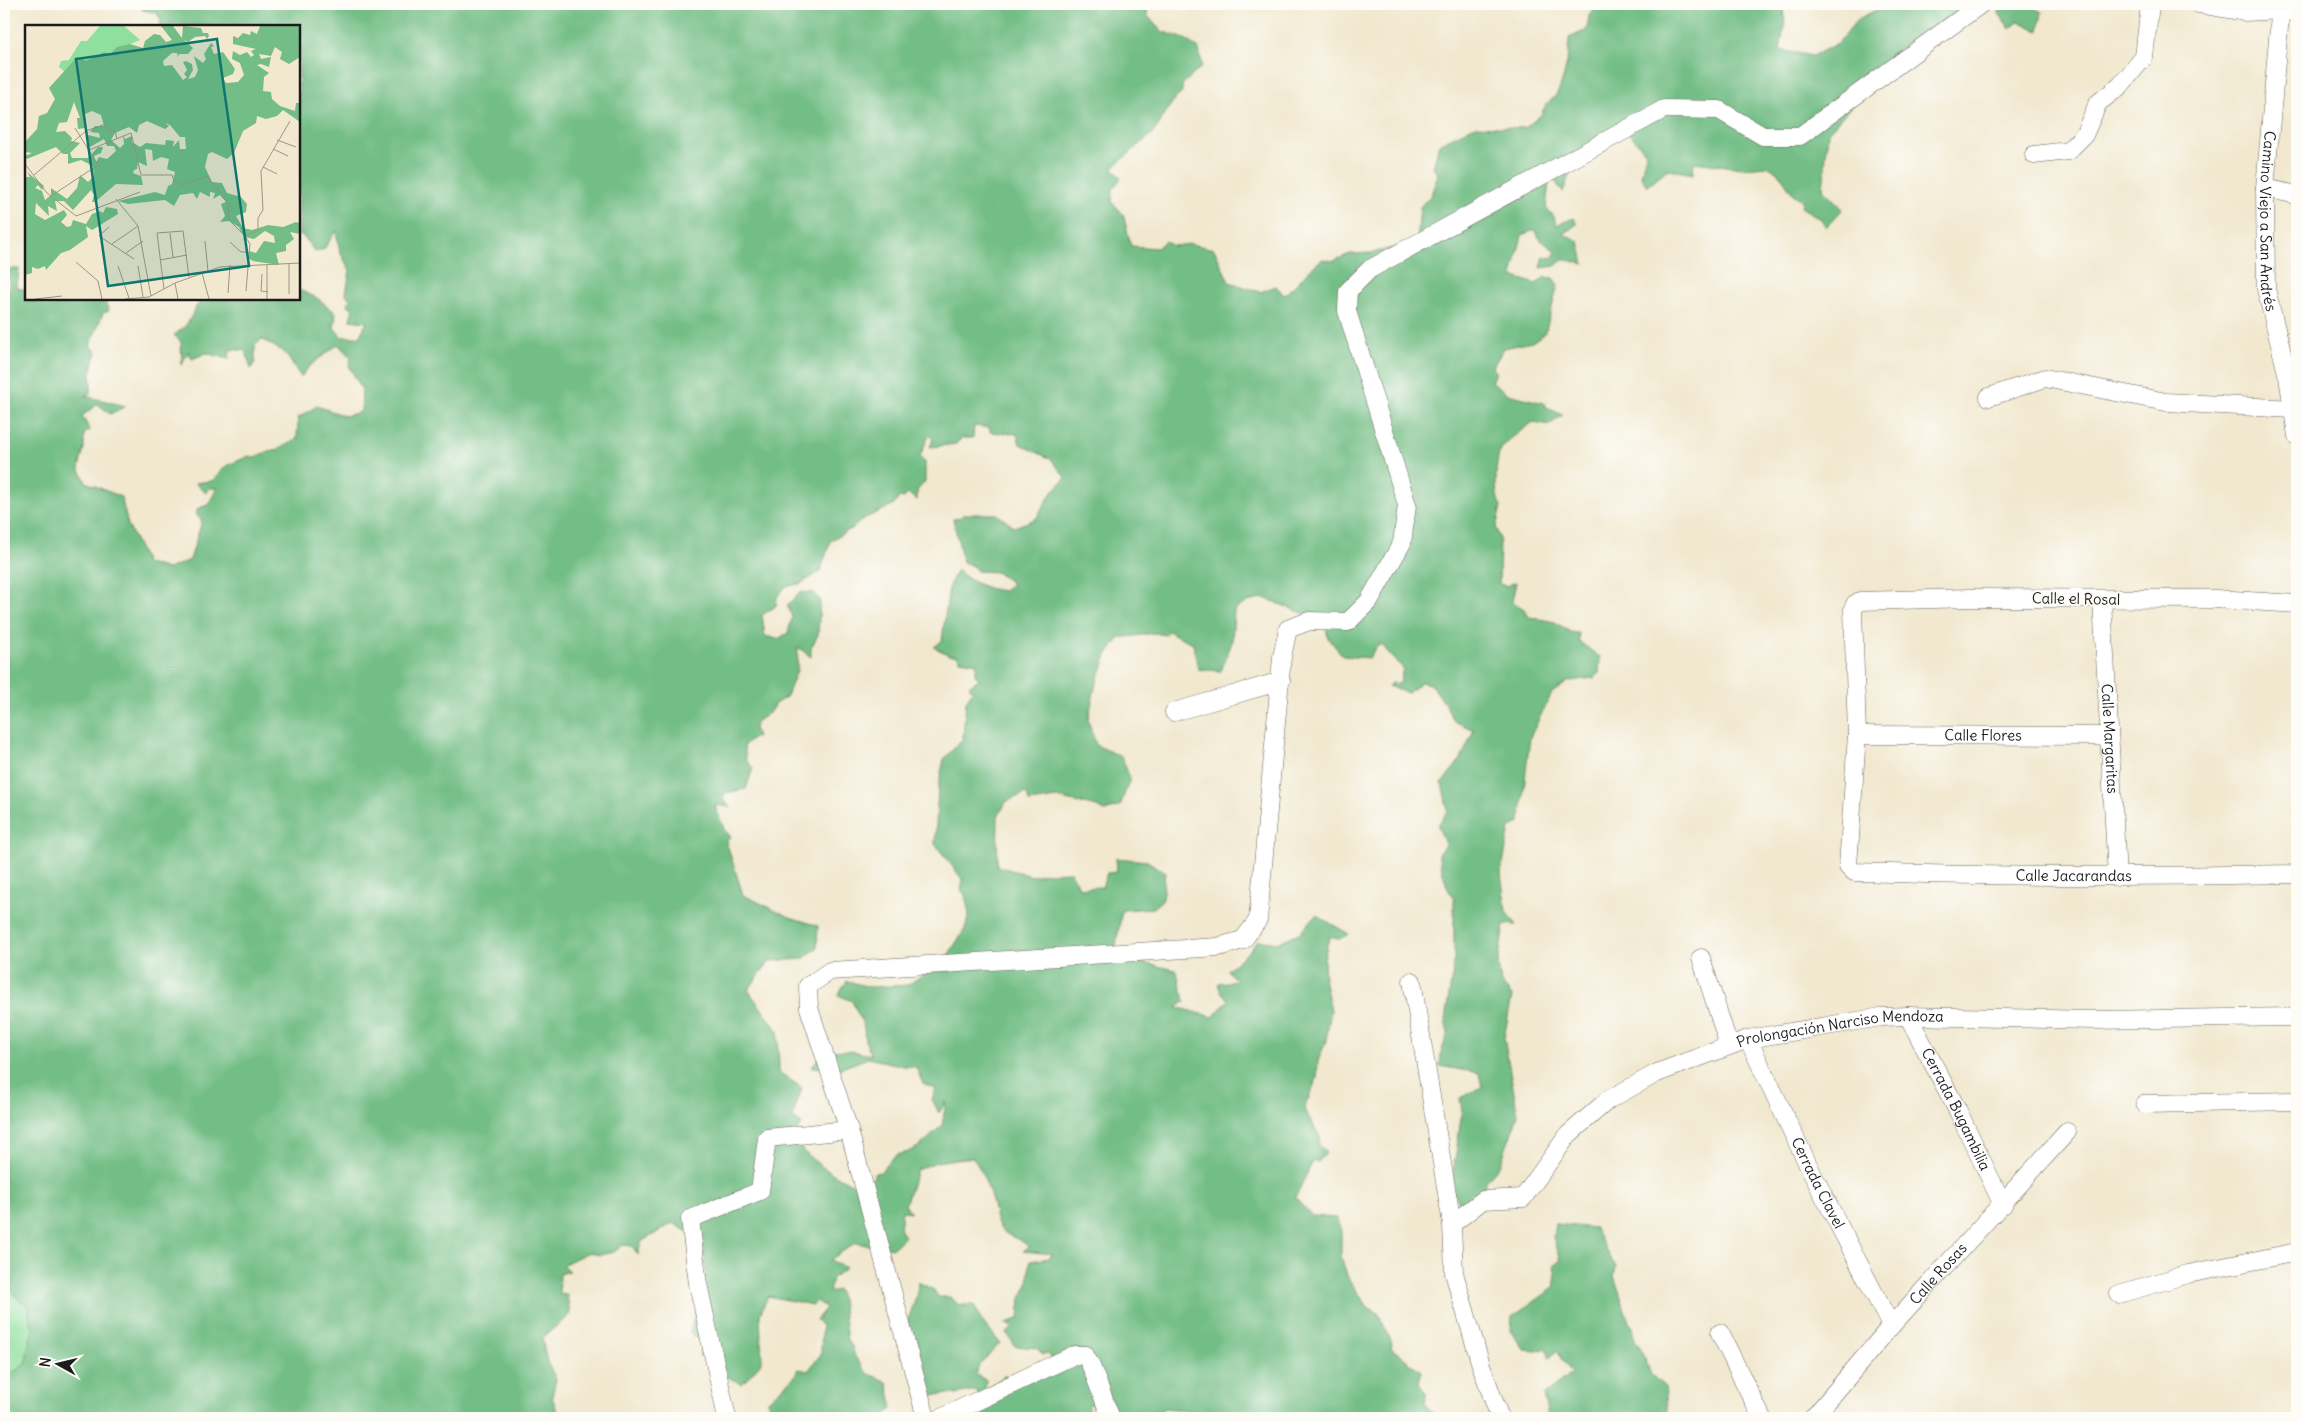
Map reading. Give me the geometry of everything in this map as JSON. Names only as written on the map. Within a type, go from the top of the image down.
[{"type":"street","points":[[926,1418],[849,1130],[810,1008],[808,986],[830,971],[1218,947],[1243,940],[1258,920],[1282,657],[1288,629],[1309,621],[1348,622],[1369,601],[1402,543],[1407,505],[1347,310],[1348,291],[1370,269],[1664,109],[1719,110],[1763,136],[1800,136],[1981,4]]},
{"type":"street","points":[[2034,155],[2068,151],[2084,135],[2098,103],[2120,86],[2144,57],[2150,4]]},
{"type":"street","points":[[2198,4],[2245,12],[2287,9]]},
{"type":"street","name":"Camino Viejo a San Andrés","points":[[2287,9],[2265,188],[2266,289],[2288,377],[2297,436]]},
{"type":"street","points":[[2265,188],[2297,195]]},
{"type":"street","points":[[1989,397],[2045,378],[2166,402],[2293,409]]},
{"type":"street","name":"Calle el Rosal","points":[[1857,735],[1853,609],[1855,604],[1860,601],[1970,598],[2216,599],[2297,604]]},
{"type":"street","name":"Calle Margaritas","points":[[2102,600],[2117,877]]},
{"type":"street","points":[[1174,712],[1281,681]]},
{"type":"street","name":"Calle Flores","points":[[1857,735],[2109,736]]},
{"type":"street","name":"Calle Jacarandas","points":[[1857,735],[1848,866],[1854,872],[2117,877],[2297,874]]},
{"type":"street","points":[[1701,958],[1729,1046]]},
{"type":"street","points":[[1412,981],[1452,1224],[1454,1273],[1481,1365],[1500,1418]]},
{"type":"street","name":"Prolongación Narciso Mendoza","points":[[1452,1224],[1482,1200],[1524,1198],[1568,1135],[1608,1100],[1657,1073],[1748,1039],[1873,1019],[1908,1016],[2093,1020],[2297,1017]]},
{"type":"street","name":"Cerrada Bugambilia","points":[[1908,1016],[2003,1204]]},
{"type":"street","name":"Cerrada Clavel","points":[[1748,1039],[1812,1173],[1891,1326]]},
{"type":"street","points":[[2146,1104],[2297,1101]]},
{"type":"street","points":[[727,1418],[698,1284],[690,1219],[760,1191],[767,1138],[849,1130]]},
{"type":"street","name":"Calle Rosas","points":[[1812,1418],[1891,1326],[2067,1132]]},
{"type":"street","points":[[2119,1294],[2188,1274],[2297,1252]]},
{"type":"street","points":[[1720,1333],[1762,1418]]},
{"type":"street","points":[[940,1418],[1074,1355],[1085,1355],[1111,1418]]},
{"type":"green space","points":[[144,4],[1148,4],[1147,15],[1161,31],[1185,39],[1199,49],[1202,66],[1182,85],[1182,93],[1172,103],[1154,132],[1113,168],[1121,178],[1113,189],[1112,202],[1123,214],[1131,246],[1157,248],[1165,241],[1173,246],[1191,244],[1214,249],[1229,282],[1260,292],[1276,286],[1284,295],[1323,259],[1333,261],[1350,254],[1372,253],[1417,242],[1420,207],[1431,195],[1438,174],[1433,168],[1439,144],[1475,126],[1525,128],[1542,114],[1544,108],[1556,95],[1561,86],[1566,66],[1569,38],[1587,30],[1589,16],[1596,4],[1782,4],[1785,22],[1780,50],[1813,56],[1838,43],[1858,19],[1888,4],[1980,4],[1921,41],[1902,45],[1888,66],[1828,132],[1823,189],[1843,209],[1826,227],[1821,219],[1801,207],[1802,200],[1793,194],[1779,173],[1767,166],[1743,168],[1694,162],[1693,174],[1668,169],[1647,186],[1641,176],[1646,153],[1630,134],[1612,132],[1604,152],[1598,142],[1573,165],[1563,192],[1550,175],[1546,208],[1554,216],[1556,225],[1574,218],[1577,224],[1563,234],[1579,241],[1584,264],[1564,259],[1555,266],[1541,268],[1544,256],[1552,258],[1556,252],[1540,239],[1535,230],[1522,235],[1512,276],[1536,284],[1545,277],[1553,278],[1558,285],[1545,333],[1532,342],[1504,348],[1492,368],[1496,373],[1491,381],[1508,394],[1544,403],[1547,408],[1563,415],[1549,425],[1533,422],[1510,439],[1502,447],[1498,456],[1496,479],[1497,495],[1501,506],[1496,528],[1500,539],[1499,584],[1506,586],[1516,582],[1512,601],[1524,609],[1529,617],[1555,622],[1570,632],[1579,633],[1578,641],[1600,657],[1599,673],[1594,678],[1569,681],[1552,693],[1530,737],[1520,822],[1510,828],[1501,873],[1506,912],[1517,925],[1504,924],[1498,965],[1501,983],[1512,996],[1504,1038],[1518,1115],[1500,1165],[1486,1181],[1485,1192],[1462,1207],[1451,1188],[1462,1111],[1460,1098],[1482,1087],[1479,1073],[1440,1066],[1441,1053],[1448,1033],[1445,1020],[1454,964],[1454,900],[1447,887],[1438,854],[1445,845],[1438,825],[1448,811],[1442,783],[1461,759],[1474,730],[1454,721],[1431,684],[1421,682],[1408,693],[1388,686],[1392,683],[1400,684],[1403,668],[1391,657],[1382,644],[1376,647],[1369,658],[1343,656],[1328,638],[1324,617],[1313,617],[1264,598],[1247,602],[1234,610],[1232,642],[1221,671],[1198,669],[1193,643],[1169,631],[1165,635],[1155,633],[1120,638],[1107,655],[1095,687],[1088,720],[1096,745],[1122,757],[1130,779],[1120,806],[1105,811],[1097,807],[1057,798],[1029,802],[1027,793],[1007,801],[998,816],[997,866],[1032,876],[1071,872],[1080,888],[1102,887],[1107,873],[1117,872],[1116,858],[1147,861],[1165,872],[1162,900],[1153,908],[1122,910],[1114,957],[1176,970],[1185,1001],[1176,1007],[1213,1017],[1228,1000],[1220,990],[1218,983],[1237,981],[1227,970],[1245,955],[1258,940],[1277,943],[1301,932],[1316,915],[1349,934],[1339,939],[1329,937],[1324,958],[1325,984],[1331,1010],[1326,1041],[1318,1061],[1317,1078],[1304,1109],[1320,1137],[1319,1145],[1326,1153],[1318,1162],[1313,1161],[1295,1198],[1312,1216],[1338,1218],[1341,1232],[1341,1257],[1348,1278],[1368,1307],[1378,1313],[1392,1343],[1391,1348],[1421,1371],[1419,1384],[1427,1394],[1425,1403],[1436,1418],[1193,1418],[1194,1411],[1164,1408],[1152,1418],[1111,1418],[1105,1406],[1089,1404],[1088,1408],[1093,1413],[1084,1418],[978,1418],[974,1406],[984,1405],[976,1390],[956,1394],[925,1395],[925,1364],[904,1342],[906,1326],[916,1297],[918,1282],[934,1290],[938,1297],[950,1297],[959,1305],[974,1305],[981,1320],[1000,1343],[979,1365],[976,1375],[986,1380],[985,1391],[1004,1376],[1030,1379],[1057,1374],[1049,1354],[1043,1354],[1036,1348],[1015,1346],[1007,1333],[1013,1328],[1005,1323],[1019,1319],[1021,1298],[1028,1284],[1030,1261],[1049,1258],[1053,1254],[1023,1251],[1029,1247],[1006,1234],[1000,1228],[987,1186],[973,1157],[936,1162],[917,1170],[905,1205],[911,1212],[902,1211],[900,1231],[905,1237],[893,1248],[855,1243],[830,1260],[846,1268],[832,1278],[829,1292],[838,1290],[842,1300],[847,1341],[852,1346],[855,1357],[867,1373],[887,1382],[893,1408],[881,1418],[782,1418],[769,1414],[768,1400],[794,1377],[799,1369],[808,1371],[821,1354],[822,1326],[816,1320],[826,1308],[817,1301],[812,1305],[768,1296],[760,1314],[762,1362],[742,1384],[717,1372],[709,1357],[699,1355],[705,1339],[698,1339],[690,1332],[706,1272],[702,1241],[673,1223],[641,1242],[638,1255],[632,1246],[623,1245],[614,1252],[599,1255],[589,1252],[562,1265],[570,1271],[560,1274],[559,1294],[567,1295],[570,1315],[542,1338],[547,1362],[556,1379],[552,1397],[557,1411],[569,1418],[6,1418],[4,1415],[4,1374],[12,1373],[27,1363],[27,1352],[33,1329],[26,1303],[18,1299],[4,1278],[4,292],[9,289],[9,269],[19,269],[17,286],[19,289],[25,289],[25,300],[97,300],[105,302],[109,311],[103,313],[90,345],[97,352],[91,372],[91,392],[85,396],[126,406],[110,414],[98,404],[82,416],[90,430],[84,434],[84,448],[79,468],[86,482],[121,497],[128,525],[146,563],[168,569],[190,560],[202,521],[195,513],[199,508],[208,505],[217,488],[210,488],[206,493],[195,483],[212,481],[226,466],[249,456],[257,458],[261,454],[277,450],[297,439],[298,418],[317,406],[345,416],[361,412],[362,390],[349,366],[351,358],[338,344],[313,363],[301,377],[285,353],[262,339],[255,346],[255,362],[251,369],[246,351],[230,349],[229,359],[206,353],[192,359],[188,351],[182,365],[181,342],[174,335],[185,327],[201,300],[300,300],[300,290],[317,298],[336,313],[334,328],[342,337],[359,337],[367,322],[350,320],[353,308],[347,305],[350,299],[346,294],[350,270],[340,252],[336,231],[324,249],[315,252],[300,234],[300,25],[159,25],[161,20],[156,12],[142,10]],"holes":[[[974,426],[990,428],[990,432],[1017,434],[1020,444],[1051,459],[1066,478],[1052,492],[1036,519],[1014,527],[997,514],[964,514],[959,518],[953,519],[963,562],[973,566],[977,571],[996,572],[1012,583],[1004,591],[991,589],[973,581],[957,570],[949,586],[942,641],[934,647],[949,655],[957,655],[960,660],[977,663],[975,675],[979,679],[969,686],[973,691],[966,701],[963,739],[944,759],[938,787],[935,844],[963,880],[961,890],[965,895],[969,914],[965,929],[947,957],[908,985],[870,987],[847,981],[838,995],[852,1001],[864,1027],[865,1040],[871,1055],[839,1050],[824,1054],[812,1067],[839,1069],[868,1058],[916,1067],[923,1084],[936,1089],[932,1099],[939,1113],[946,1101],[942,1126],[918,1147],[895,1156],[886,1164],[881,1172],[874,1173],[874,1177],[859,1188],[831,1172],[806,1154],[792,1137],[802,1124],[792,1118],[802,1088],[779,1072],[778,1031],[748,990],[770,961],[803,959],[817,948],[818,926],[790,917],[743,895],[726,841],[731,837],[724,829],[715,805],[731,807],[723,799],[725,793],[746,789],[753,768],[746,760],[744,745],[757,736],[754,728],[756,722],[769,713],[775,704],[787,696],[797,670],[798,647],[811,657],[811,648],[818,635],[820,600],[814,593],[801,592],[787,605],[792,617],[788,633],[778,639],[765,636],[762,615],[776,606],[777,597],[786,586],[800,584],[820,572],[831,540],[853,528],[863,519],[894,505],[899,497],[904,498],[908,494],[917,500],[917,491],[925,481],[925,461],[920,456],[929,435],[933,439],[930,447],[956,444],[962,438],[973,438]]]},
{"type":"green space","points":[[2002,4],[2016,4],[2017,8],[2026,5],[2042,12],[2039,31],[2019,21],[2010,29],[1998,12],[2005,7]]},
{"type":"green space","points":[[4,1177],[37,1316],[46,1418],[4,1418]]},
{"type":"green space","points":[[1555,1224],[1595,1228],[1609,1257],[1616,1266],[1614,1276],[1629,1322],[1633,1327],[1635,1340],[1645,1358],[1651,1375],[1665,1387],[1668,1418],[1548,1418],[1544,1395],[1572,1373],[1561,1359],[1558,1350],[1549,1357],[1546,1348],[1537,1351],[1525,1350],[1511,1332],[1512,1317],[1554,1288],[1556,1274],[1553,1266],[1561,1260],[1553,1237]]}]
